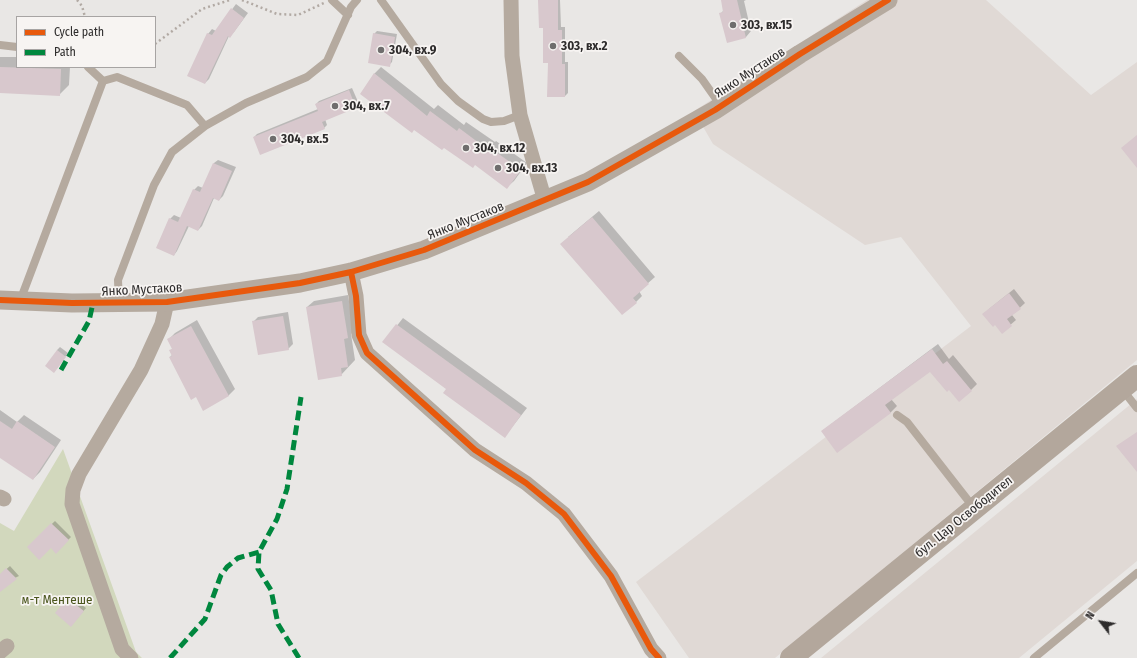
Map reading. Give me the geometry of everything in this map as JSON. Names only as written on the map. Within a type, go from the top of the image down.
[{"type":"main road","name":"бул. Цар Освободител","points":[[791,658],[1129,382]]},
{"type":"street","points":[[511,0],[512,56],[520,115],[545,201]]},
{"type":"street","name":"Янко Мустаков","points":[[0,300],[72,303],[167,302],[300,283],[350,272],[424,250],[545,201],[588,182],[628,161],[721,106],[800,54],[888,0]]},
{"type":"street","points":[[350,272],[356,296],[359,335],[367,353],[475,450],[526,483],[564,514],[611,576],[651,649],[659,658]]},
{"type":"street","points":[[131,658],[122,649],[72,504],[73,490],[79,474],[141,370],[162,324],[167,302]]},
{"type":"lane","points":[[332,0],[348,15]]},
{"type":"lane","points":[[119,303],[118,280],[154,185],[172,152],[205,126],[246,103],[308,77],[327,60],[348,15],[357,0]]},
{"type":"lane","points":[[381,0],[441,84],[458,101],[483,119],[491,122],[504,121],[520,115]]},
{"type":"lane","points":[[0,45],[16,47]]},
{"type":"lane","points":[[679,56],[702,79],[721,106]]},
{"type":"lane","points":[[89,68],[103,81]]},
{"type":"lane","points":[[103,81],[117,77],[187,105],[205,126]]},
{"type":"lane","points":[[20,301],[103,81]]},
{"type":"lane","points":[[1129,382],[1137,408]]},
{"type":"lane","points":[[897,415],[907,422],[975,509]]},
{"type":"lane","points":[[1034,658],[1137,573]]},
{"type":"path","points":[[77,0],[82,6],[85,16]]},
{"type":"path","points":[[156,43],[202,8],[230,0]]},
{"type":"path","points":[[242,0],[277,14],[298,15],[332,0]]},
{"type":"shaded area","points":[[867,0],[986,0],[1091,95],[1137,62],[1137,360],[775,658],[689,658],[636,582],[971,326],[901,237],[865,245],[713,144],[694,111]]},
{"type":"shaded area","points":[[1137,399],[1137,561],[1019,658],[821,658]]},
{"type":"green space","name":"м-т Ментeше","points":[[63,449],[136,652],[142,658],[0,658],[0,523],[14,531]]},
{"type":"building","points":[[538,0],[558,0],[558,30],[562,30],[562,64],[565,64],[565,97],[547,97],[548,63],[543,63],[543,28],[539,28]]},
{"type":"building","name":"303, вх.15","points":[[721,0],[737,0],[746,38],[727,43],[719,13],[723,12]]},
{"type":"building","points":[[231,8],[244,18],[230,38],[228,36],[205,84],[187,76],[207,33],[212,35]]},
{"type":"building","name":"304, вх.9","points":[[373,33],[395,37],[390,67],[368,63]]},
{"type":"building","points":[[0,67],[61,69],[60,96],[0,93]]},
{"type":"building","points":[[374,73],[427,116],[430,111],[457,131],[459,128],[487,149],[489,147],[521,170],[507,189],[475,165],[473,168],[444,148],[442,150],[414,130],[412,133],[360,94]]},
{"type":"building","points":[[349,90],[356,108],[322,122],[325,129],[260,155],[253,137],[318,111],[315,104]]},
{"type":"building","points":[[1137,135],[1137,168],[1121,148]]},
{"type":"building","points":[[213,163],[232,171],[219,201],[213,198],[198,231],[187,226],[174,256],[156,248],[169,218],[178,222],[193,189],[200,192]]},
{"type":"building","points":[[592,217],[649,284],[633,298],[637,303],[622,315],[560,244]]},
{"type":"building","points":[[1009,293],[1021,309],[1007,319],[1012,326],[1002,334],[995,325],[993,327],[982,314]]},
{"type":"building","points":[[342,301],[348,338],[344,339],[348,367],[341,368],[342,376],[318,380],[306,307]]},
{"type":"building","points":[[283,316],[289,350],[258,355],[252,321]]},
{"type":"building","points":[[396,324],[521,415],[505,438],[443,393],[446,389],[382,342]]},
{"type":"building","points":[[191,326],[229,396],[203,411],[196,397],[191,400],[169,357],[172,356],[169,350],[172,349],[167,339]]},
{"type":"building","points":[[932,349],[943,364],[947,361],[972,391],[959,402],[949,390],[947,392],[930,372],[885,405],[891,413],[837,453],[821,431]]},
{"type":"building","points":[[57,350],[66,357],[54,373],[45,366]]},
{"type":"building","points":[[0,421],[12,429],[17,421],[55,447],[33,480],[0,458]]},
{"type":"building","points":[[1137,432],[1137,472],[1116,446]]},
{"type":"building","points":[[51,523],[69,540],[56,554],[51,548],[39,560],[27,547]]},
{"type":"building","points":[[6,568],[17,579],[0,592],[0,574]]},
{"type":"building","points":[[67,598],[84,611],[71,627],[55,613]]},
{"type":"marked path","points":[[61,370],[89,321],[93,303]]},
{"type":"marked path","points":[[299,658],[278,624],[271,590],[258,569],[259,552],[277,519],[287,489],[301,397]]},
{"type":"marked path","points":[[170,658],[205,619],[221,575],[227,567],[238,558],[259,552]]},
{"type":"cycle path","points":[[0,300],[72,303],[167,302],[300,283],[351,272],[424,250],[588,182],[715,110],[800,54],[888,0]]},
{"type":"cycle path","points":[[351,272],[356,296],[359,335],[367,353],[475,450],[526,483],[564,514],[611,576],[651,649],[659,658]]},
{"type":"place","name":"303, вх.15","points":[[733,25]]},
{"type":"place","name":"303, вх.2","points":[[553,46]]},
{"type":"place","name":"304, вх.9","points":[[381,50]]},
{"type":"place","name":"304, вх.7","points":[[335,106]]},
{"type":"place","name":"304, вх.5","points":[[273,139]]},
{"type":"place","name":"304, вх.12","points":[[466,148]]},
{"type":"place","name":"304, вх.13","points":[[498,168]]}]
